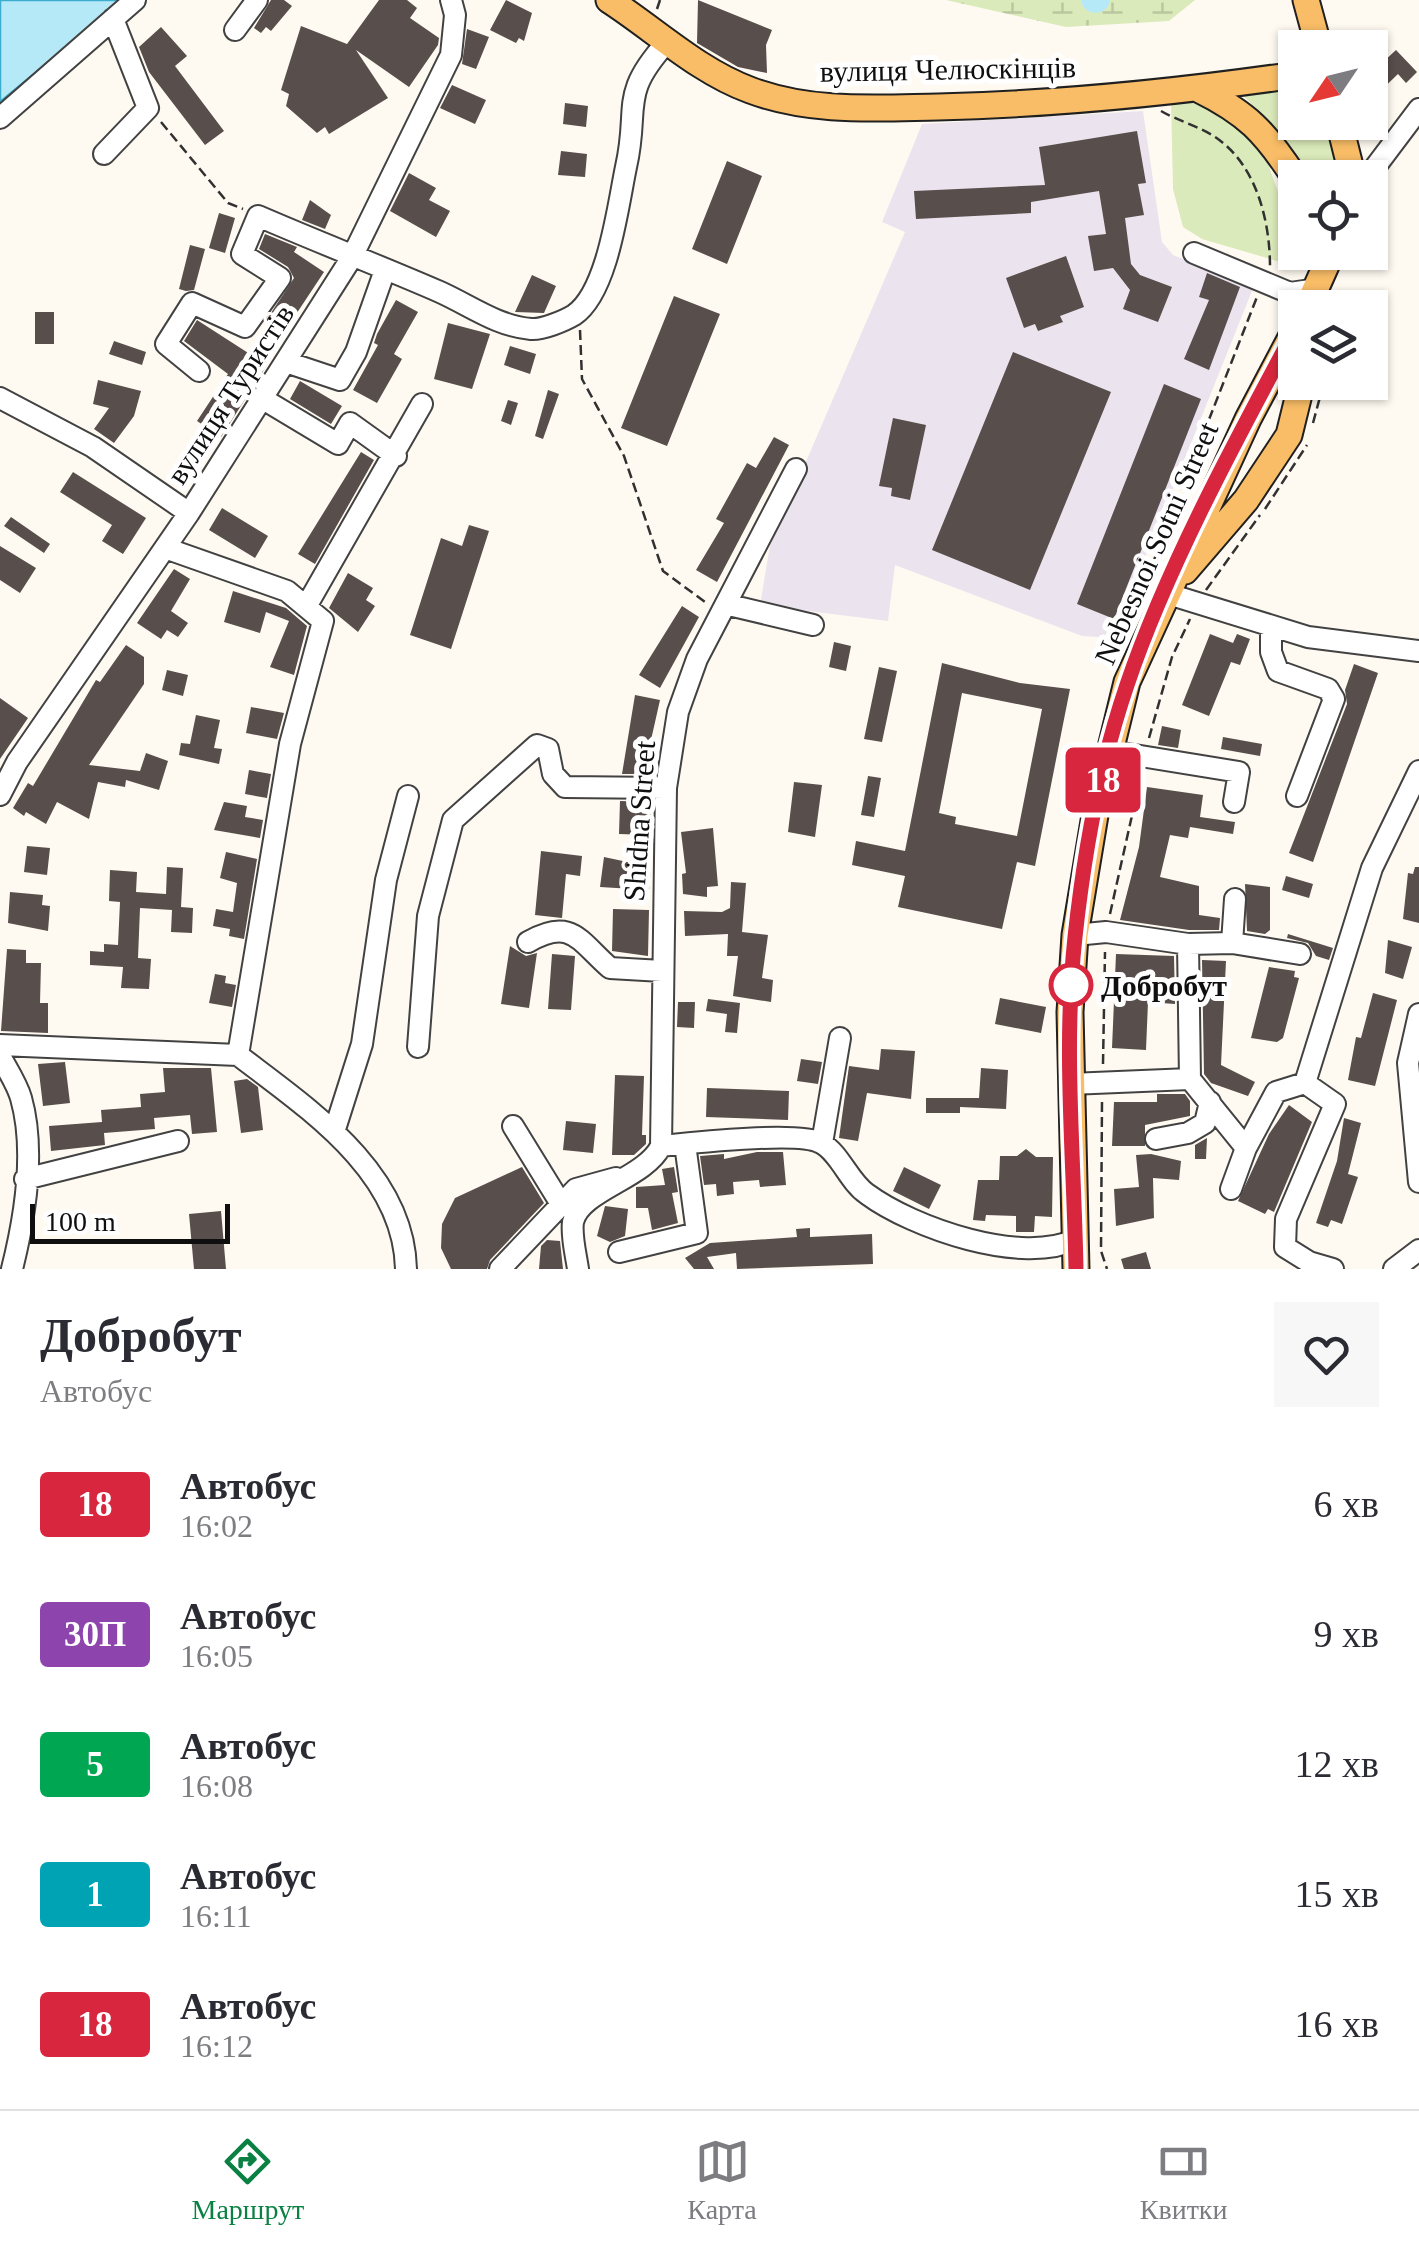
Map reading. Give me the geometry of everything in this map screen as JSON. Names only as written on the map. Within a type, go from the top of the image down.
[{"type":"main road","name":"вулиця Челюскінців","points":[[609,0],[667,42],[748,89],[805,105],[847,109],[1025,104],[1198,89],[1278,77]]},
{"type":"main road","points":[[1306,0],[1315,30]]},
{"type":"main road","points":[[1198,89],[1240,110],[1270,138],[1284,160]]},
{"type":"main road","name":"Nebesnoi Sotni Street","points":[[1076,1269],[1070,1084],[1075,935],[1110,751],[1128,682],[1166,593],[1278,362]]},
{"type":"main road","points":[[1166,593],[1246,500],[1289,435],[1298,400]]},
{"type":"main road","points":[[1248,418],[1262,414],[1273,417],[1289,435]]},
{"type":"main road","points":[[1076,1240],[1086,1269]]},
{"type":"street","points":[[0,118],[135,0]]},
{"type":"street","points":[[235,30],[257,0]]},
{"type":"street","name":"вулиця Туристів","points":[[0,794],[17,762],[166,548],[352,257],[450,55],[455,15],[450,0]]},
{"type":"street","points":[[104,154],[148,108],[113,18]]},
{"type":"street","points":[[198,371],[166,344],[192,303],[245,327],[280,278],[242,254],[258,216],[496,322],[535,330],[575,314],[592,292],[610,246],[631,146],[632,92],[644,68],[667,42]]},
{"type":"street","points":[[1382,160],[1419,110]]},
{"type":"street","points":[[1194,253],[1282,290]]},
{"type":"street","points":[[286,362],[340,380],[356,352],[386,270]]},
{"type":"street","points":[[0,398],[94,448],[189,512]]},
{"type":"street","points":[[263,399],[338,444],[350,423],[396,456]]},
{"type":"street","points":[[311,608],[422,404]]},
{"type":"street","name":"Shidna Street","points":[[661,1146],[666,788],[683,692],[796,468]]},
{"type":"street","points":[[166,548],[287,592],[324,620],[290,744],[238,1055]]},
{"type":"street","points":[[1166,593],[1308,637],[1419,651]]},
{"type":"street","points":[[726,609],[813,625]]},
{"type":"street","points":[[1271,626],[1271,652],[1278,671],[1328,689],[1334,699],[1297,796]]},
{"type":"street","points":[[418,1046],[428,916],[453,820],[537,745],[548,749],[554,774],[564,787],[666,788]]},
{"type":"street","points":[[1110,751],[1239,772],[1234,802]]},
{"type":"street","points":[[1304,1083],[1372,868],[1419,771]]},
{"type":"street","points":[[334,1130],[362,1044],[386,880],[408,796]]},
{"type":"street","points":[[1232,943],[1235,899]]},
{"type":"street","points":[[528,942],[566,930],[578,934],[610,968],[662,971]]},
{"type":"street","points":[[1075,935],[1106,932],[1188,944],[1232,943],[1300,954]]},
{"type":"street","points":[[1188,944],[1190,1079],[1246,1148]]},
{"type":"street","points":[[1419,1014],[1408,1063],[1419,1182]]},
{"type":"street","points":[[822,1143],[840,1038]]},
{"type":"street","points":[[0,1044],[238,1055],[334,1130],[373,1177],[405,1246],[406,1269]]},
{"type":"street","points":[[0,1056],[21,1096],[24,1221],[12,1269]]},
{"type":"street","points":[[1070,1084],[1190,1079]]},
{"type":"street","points":[[1232,1189],[1246,1148],[1276,1092],[1304,1083]]},
{"type":"street","points":[[1304,1083],[1335,1104],[1286,1219],[1285,1247],[1308,1262],[1333,1269]]},
{"type":"street","points":[[1156,1138],[1188,1133],[1205,1123],[1210,1102]]},
{"type":"street","points":[[513,1126],[561,1204]]},
{"type":"street","points":[[578,1269],[572,1226],[577,1212],[651,1163],[661,1146],[685,1144],[797,1138],[822,1143],[865,1193],[900,1212],[997,1247],[1038,1252],[1076,1240]]},
{"type":"street","points":[[25,1178],[178,1141]]},
{"type":"street","points":[[618,1252],[697,1232],[685,1144]]},
{"type":"street","points":[[500,1269],[583,1185],[628,1176]]},
{"type":"street","points":[[997,1247],[998,1269]]},
{"type":"street","points":[[1394,1269],[1418,1254]]},
{"type":"path","points":[[1114,665],[1254,300],[1271,266],[1268,228],[1247,174],[1218,138],[1152,107]]},
{"type":"path","points":[[148,108],[228,203],[258,216]]},
{"type":"path","points":[[575,314],[580,326],[582,378],[624,456],[663,572],[682,589],[726,609]]},
{"type":"path","points":[[1107,1269],[1101,1250],[1106,932],[1145,756],[1172,657],[1198,604],[1298,464],[1318,400]]},
{"type":"path","points":[[1073,788],[1084,790]]},
{"type":"shaded area","points":[[1143,111],[1162,242],[1173,255],[1254,286],[1113,638],[1082,636],[895,565],[888,621],[760,605],[770,545],[905,232],[882,222],[922,124]]},
{"type":"green space","points":[[946,0],[1195,0],[1169,21],[1066,27]]},
{"type":"green space","points":[[1278,83],[1278,135],[1256,108],[1234,88]]},
{"type":"green space","points":[[1171,101],[1197,101],[1234,118],[1263,150],[1278,192],[1278,261],[1202,239],[1183,227],[1173,189]]},
{"type":"green space","points":[[1281,140],[1333,140],[1335,160],[1294,160]]},
{"type":"water","points":[[0,0],[124,0],[0,102]]},
{"type":"building","points":[[271,0],[284,0],[292,6],[271,31],[266,27],[261,33],[254,28]]},
{"type":"building","points":[[379,0],[407,0],[417,8],[410,18],[439,38],[438,45],[409,87],[356,50],[388,98],[329,134],[325,127],[317,133],[286,106],[289,94],[281,90],[301,26],[347,44]]},
{"type":"building","points":[[506,0],[532,13],[524,41],[519,38],[516,43],[490,30]]},
{"type":"building","points":[[698,0],[772,30],[766,45],[767,73],[738,67],[697,43]]},
{"type":"building","points":[[161,27],[187,56],[175,66],[224,131],[205,145],[149,72],[139,47]]},
{"type":"building","points":[[467,29],[489,37],[476,69],[462,64]]},
{"type":"building","points":[[1396,50],[1417,72],[1406,83],[1398,74],[1388,84],[1388,57]]},
{"type":"building","points":[[452,85],[486,100],[475,124],[440,108]]},
{"type":"building","points":[[565,103],[588,106],[586,127],[563,124]]},
{"type":"building","points":[[1137,131],[1146,183],[1138,184],[1144,215],[1125,218],[1131,264],[1140,275],[1172,287],[1158,322],[1123,309],[1130,290],[1113,268],[1094,271],[1088,236],[1106,234],[1099,191],[1031,202],[1031,213],[916,219],[914,191],[1045,185],[1039,147]]},
{"type":"building","points":[[561,151],[587,154],[585,177],[558,175]]},
{"type":"building","points":[[727,161],[762,176],[727,264],[692,249]]},
{"type":"building","points":[[409,173],[436,188],[429,200],[450,211],[436,237],[390,211]]},
{"type":"building","points":[[310,200],[331,215],[325,229],[302,220]]},
{"type":"building","points":[[219,213],[235,218],[225,253],[209,248]]},
{"type":"building","points":[[265,234],[297,247],[294,252],[324,272],[283,334],[265,322],[294,278],[288,267],[259,249]]},
{"type":"building","points":[[190,245],[205,249],[194,290],[186,291],[179,289]]},
{"type":"building","points":[[1066,256],[1084,307],[1060,316],[1063,322],[1038,331],[1035,324],[1024,328],[1006,278]]},
{"type":"building","points":[[1207,273],[1240,287],[1209,370],[1184,359],[1209,300],[1199,297]]},
{"type":"building","points":[[532,275],[556,286],[544,313],[515,312]]},
{"type":"building","points":[[674,296],[720,314],[667,446],[621,428]]},
{"type":"building","points":[[396,300],[418,312],[394,354],[402,359],[377,403],[353,390],[378,345],[374,343],[377,334]]},
{"type":"building","points":[[35,312],[54,312],[54,344],[35,344]]},
{"type":"building","points":[[197,320],[267,365],[221,437],[197,421],[228,374],[184,341]]},
{"type":"building","points":[[448,323],[490,334],[472,389],[434,379]]},
{"type":"building","points":[[114,341],[146,352],[142,365],[109,354]]},
{"type":"building","points":[[510,346],[536,354],[530,374],[504,365]]},
{"type":"building","points":[[1013,352],[1111,392],[1030,590],[932,550]]},
{"type":"building","points":[[98,380],[141,391],[134,416],[114,443],[94,429],[109,408],[93,404]]},
{"type":"building","points":[[300,381],[342,406],[331,424],[290,399]]},
{"type":"building","points":[[1164,384],[1201,399],[1114,619],[1077,604]]},
{"type":"building","points":[[548,390],[559,394],[543,439],[535,436]]},
{"type":"building","points":[[508,400],[518,403],[511,425],[501,421]]},
{"type":"building","points":[[893,418],[926,425],[910,500],[891,496],[892,488],[879,486]]},
{"type":"building","points":[[774,437],[789,445],[717,582],[696,570],[724,523],[716,519],[747,463],[756,468]]},
{"type":"building","points":[[361,452],[374,460],[315,564],[298,554]]},
{"type":"building","points":[[73,472],[146,518],[123,554],[102,541],[112,525],[60,492]]},
{"type":"building","points":[[222,508],[268,536],[255,558],[209,530]]},
{"type":"building","points":[[11,517],[50,544],[44,553],[4,526]]},
{"type":"building","points":[[469,525],[489,531],[451,649],[410,635],[441,538],[462,546]]},
{"type":"building","points":[[0,546],[36,568],[20,593],[0,580]]},
{"type":"building","points":[[174,569],[190,579],[171,611],[188,623],[178,637],[167,630],[161,639],[137,623]]},
{"type":"building","points":[[348,573],[373,588],[366,600],[375,606],[358,632],[329,608]]},
{"type":"building","points":[[233,591],[286,608],[307,626],[294,675],[270,667],[289,621],[266,612],[260,633],[224,622]]},
{"type":"building","points":[[682,606],[699,617],[660,688],[639,675]]},
{"type":"building","points":[[1210,634],[1233,643],[1237,634],[1250,639],[1240,665],[1231,662],[1209,716],[1182,705]]},
{"type":"building","points":[[834,642],[851,646],[846,671],[829,667]]},
{"type":"building","points":[[126,645],[144,657],[144,684],[89,765],[140,771],[146,753],[168,761],[159,790],[126,780],[125,787],[98,782],[89,819],[57,802],[46,824],[26,812],[24,816],[13,808],[28,783],[33,786],[96,680],[100,682]]},
{"type":"building","points":[[942,663],[1020,683],[1070,689],[1035,866],[1017,862],[1002,929],[898,907],[905,876],[852,865],[856,841],[905,851]],"holes":[[[962,693],[1042,709],[1017,836],[955,824],[956,817],[939,813]]]},
{"type":"building","points":[[1354,664],[1378,673],[1313,862],[1289,853],[1347,704],[1345,690]]},
{"type":"building","points":[[879,667],[897,671],[882,742],[864,739]]},
{"type":"building","points":[[167,670],[188,675],[183,696],[162,690]]},
{"type":"building","points":[[635,695],[660,700],[651,740],[650,774],[622,774]]},
{"type":"building","points":[[0,698],[28,718],[0,759]]},
{"type":"building","points":[[251,707],[284,713],[277,739],[246,733]]},
{"type":"building","points":[[196,715],[220,720],[214,748],[222,749],[219,764],[179,755],[181,743],[190,744]]},
{"type":"building","points":[[1162,726],[1181,730],[1178,748],[1158,745]]},
{"type":"building","points":[[1223,737],[1262,744],[1260,756],[1221,749]]},
{"type":"building","points":[[249,770],[271,774],[267,798],[245,794]]},
{"type":"building","points":[[868,776],[881,778],[874,817],[861,815]]},
{"type":"building","points":[[794,782],[822,785],[815,837],[788,832]]},
{"type":"building","points":[[1147,787],[1203,795],[1200,817],[1235,822],[1233,834],[1190,827],[1188,838],[1170,835],[1160,877],[1199,886],[1199,915],[1220,918],[1219,930],[1189,930],[1120,920],[1139,847]]},
{"type":"building","points":[[620,801],[651,802],[650,835],[619,834]]},
{"type":"building","points":[[224,802],[247,806],[245,817],[263,820],[260,838],[214,830]]},
{"type":"building","points":[[713,828],[718,886],[707,887],[707,897],[683,894],[682,874],[686,873],[681,832]]},
{"type":"building","points":[[27,846],[50,848],[47,875],[24,872]]},
{"type":"building","points":[[541,851],[582,856],[580,876],[566,874],[562,918],[535,915]]},
{"type":"building","points":[[226,852],[257,859],[244,939],[229,936],[230,929],[213,926],[216,909],[233,912],[237,883],[220,878]]},
{"type":"building","points":[[604,857],[651,867],[649,890],[600,887]]},
{"type":"building","points":[[167,867],[183,868],[181,907],[193,908],[192,933],[171,932],[172,910],[140,908],[138,958],[151,959],[149,989],[121,988],[123,967],[90,965],[90,951],[104,952],[104,944],[118,945],[120,902],[109,901],[110,870],[137,872],[136,892],[166,894]]},
{"type":"building","points":[[1415,867],[1419,867],[1419,923],[1403,919],[1408,873],[1413,874]]},
{"type":"building","points":[[1286,876],[1313,884],[1309,898],[1282,890]]},
{"type":"building","points":[[731,882],[746,883],[742,932],[768,935],[762,978],[773,980],[771,1002],[733,996],[738,956],[727,956],[728,934],[685,936],[684,911],[722,912],[730,908]]},
{"type":"building","points":[[1245,884],[1270,887],[1270,930],[1265,934],[1247,931]]},
{"type":"building","points":[[10,892],[43,895],[42,905],[50,906],[48,931],[8,923]]},
{"type":"building","points":[[613,909],[649,910],[648,956],[612,951]]},
{"type":"building","points":[[1288,934],[1333,948],[1329,960],[1316,956],[1308,943],[1287,938]]},
{"type":"building","points":[[1388,940],[1412,947],[1403,979],[1385,973]]},
{"type":"building","points":[[510,946],[526,956],[537,953],[529,1008],[501,1004]]},
{"type":"building","points":[[7,949],[26,950],[26,963],[41,963],[40,1003],[48,1003],[48,1033],[1,1031]]},
{"type":"building","points":[[552,954],[575,956],[571,1010],[548,1009]]},
{"type":"building","points":[[1116,954],[1174,956],[1175,1004],[1148,1002],[1146,1050],[1112,1048]]},
{"type":"building","points":[[1202,960],[1226,961],[1221,1065],[1255,1082],[1248,1096],[1211,1083],[1204,1074]]},
{"type":"building","points":[[1269,967],[1295,971],[1294,977],[1299,978],[1283,1038],[1277,1042],[1251,1038]]},
{"type":"building","points":[[215,974],[226,976],[225,983],[236,985],[232,1007],[209,1003]]},
{"type":"building","points":[[1373,993],[1397,1000],[1375,1086],[1348,1080],[1356,1037],[1361,1038]]},
{"type":"building","points":[[1000,998],[1046,1007],[1041,1033],[995,1024]]},
{"type":"building","points":[[708,999],[740,1003],[737,1033],[725,1032],[727,1014],[706,1011]]},
{"type":"building","points":[[678,1002],[695,1002],[694,1028],[677,1027]]},
{"type":"building","points":[[881,1049],[915,1051],[911,1099],[867,1093],[858,1141],[839,1138],[849,1066],[879,1070]]},
{"type":"building","points":[[801,1059],[822,1062],[818,1084],[797,1081]]},
{"type":"building","points":[[65,1062],[70,1103],[43,1106],[38,1064]]},
{"type":"building","points":[[163,1068],[211,1068],[217,1132],[192,1134],[190,1115],[154,1118],[155,1129],[104,1133],[105,1145],[51,1151],[49,1126],[102,1122],[101,1110],[141,1107],[140,1094],[165,1092]]},
{"type":"building","points":[[981,1068],[1008,1070],[1006,1109],[960,1107],[960,1113],[926,1113],[926,1098],[979,1098]]},
{"type":"building","points":[[615,1075],[644,1076],[642,1135],[646,1135],[646,1144],[634,1155],[612,1155]]},
{"type":"building","points":[[247,1079],[258,1087],[263,1130],[241,1133],[234,1081]]},
{"type":"building","points":[[707,1088],[789,1091],[788,1120],[706,1117]]},
{"type":"building","points":[[1157,1094],[1185,1094],[1190,1101],[1190,1116],[1145,1125],[1145,1146],[1112,1146],[1114,1102],[1157,1102]]},
{"type":"building","points":[[1289,1105],[1312,1122],[1274,1212],[1268,1209],[1265,1214],[1238,1201],[1269,1134]]},
{"type":"building","points":[[1344,1118],[1361,1123],[1348,1174],[1358,1177],[1342,1224],[1331,1220],[1328,1227],[1316,1223],[1337,1161]]},
{"type":"building","points":[[566,1121],[596,1124],[593,1153],[563,1150]]},
{"type":"building","points":[[1207,1138],[1206,1159],[1195,1159],[1195,1145]]},
{"type":"building","points":[[1026,1149],[1036,1157],[1053,1157],[1052,1217],[1035,1216],[1034,1232],[1016,1232],[1016,1216],[986,1215],[985,1221],[973,1220],[978,1180],[999,1180],[1000,1156],[1017,1156]]},
{"type":"building","points":[[757,1152],[783,1152],[786,1185],[760,1187],[759,1180],[733,1182],[734,1194],[717,1196],[716,1184],[704,1185],[700,1156],[724,1154],[724,1159]]},
{"type":"building","points":[[1136,1155],[1181,1161],[1179,1180],[1153,1178],[1154,1218],[1116,1226],[1114,1189],[1139,1187]]},
{"type":"building","points":[[522,1167],[544,1203],[490,1260],[487,1269],[451,1269],[441,1248],[442,1224],[455,1198]]},
{"type":"building","points":[[674,1167],[678,1192],[672,1193],[678,1223],[652,1230],[648,1208],[636,1208],[636,1187],[665,1185],[662,1169]]},
{"type":"building","points":[[904,1167],[941,1185],[929,1209],[893,1191]]},
{"type":"building","points":[[605,1206],[628,1209],[625,1236],[610,1242],[597,1236]]},
{"type":"building","points":[[221,1211],[226,1269],[194,1269],[189,1214]]},
{"type":"building","points":[[810,1228],[810,1237],[872,1234],[873,1264],[737,1269],[736,1253],[707,1257],[714,1269],[694,1269],[685,1258],[710,1243],[797,1237],[796,1229]]},
{"type":"building","points":[[547,1240],[560,1241],[563,1269],[539,1269],[541,1246]]},
{"type":"building","points":[[1146,1252],[1151,1269],[1124,1269],[1121,1259]]},
{"type":"bus line","name":"18","points":[[1076,1269],[1070,1012],[1075,935],[1096,809],[1128,682],[1170,583],[1278,362]]},
{"type":"place","name":"Добробут","points":[[1071,985]]}]
